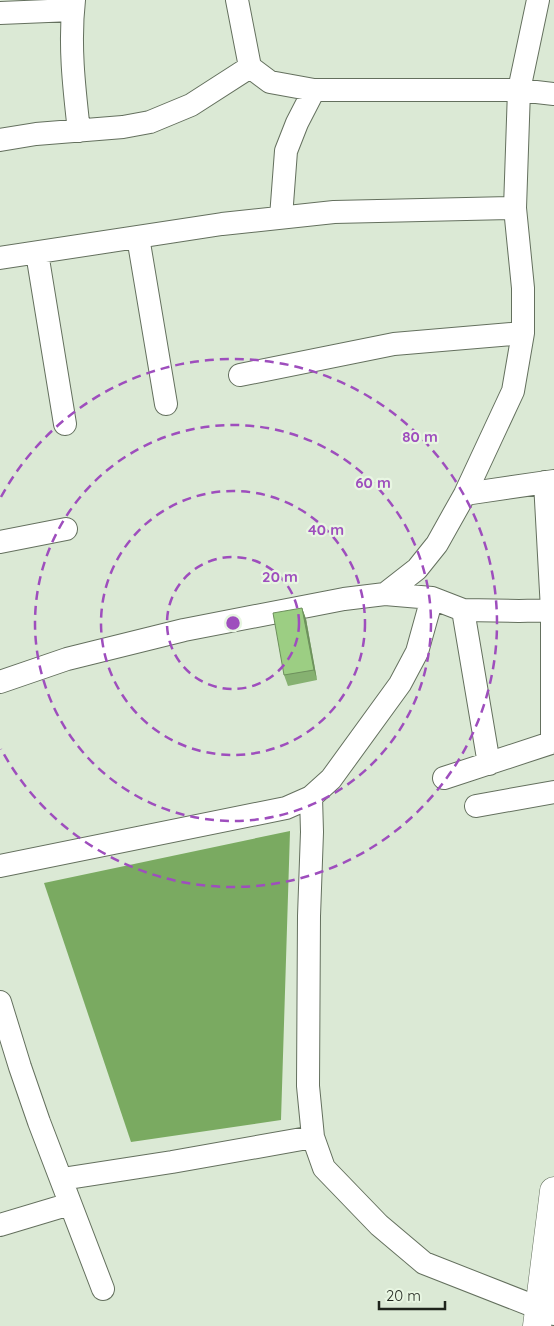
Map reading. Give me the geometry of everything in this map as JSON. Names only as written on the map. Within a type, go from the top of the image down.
[{"type":"street","points":[[237,0],[250,67],[270,82],[314,90],[519,90],[554,94]]},
{"type":"street","points":[[385,594],[417,569],[437,544],[465,494],[513,391],[523,333],[523,288],[515,208],[519,90],[538,0]]},
{"type":"street","points":[[0,13],[73,5],[72,75],[79,131]]},
{"type":"street","points":[[0,140],[36,134],[123,127],[150,122],[191,105],[250,67]]},
{"type":"street","points":[[281,217],[286,151],[297,123],[314,90]]},
{"type":"street","points":[[0,258],[222,224],[281,217],[334,212],[515,208]]},
{"type":"street","points":[[138,237],[166,404]]},
{"type":"street","points":[[37,253],[66,424]]},
{"type":"street","points":[[240,376],[394,344],[523,333]]},
{"type":"street","points":[[444,778],[553,742],[553,610],[550,482],[465,494]]},
{"type":"street","points":[[0,542],[66,529]]},
{"type":"street","points":[[0,682],[67,659],[184,630],[344,599],[385,594],[432,598],[463,610],[553,610]]},
{"type":"street","points":[[0,866],[286,808],[311,797],[331,779],[400,684],[417,652],[432,598]]},
{"type":"street","points":[[463,610],[489,764]]},
{"type":"street","points":[[476,806],[554,792]]},
{"type":"street","points":[[311,797],[308,1086],[313,1137],[324,1168],[378,1224],[424,1264],[543,1316],[554,1192]]},
{"type":"street","points":[[0,1002],[33,1104],[102,1289]]},
{"type":"street","points":[[62,1179],[313,1137]]},
{"type":"street","points":[[0,1225],[70,1204]]},
{"type":"shaded area","points":[[290,831],[281,1120],[131,1142],[44,883]]},
{"type":"building","points":[[302,608],[314,670],[284,675],[273,613]]}]
